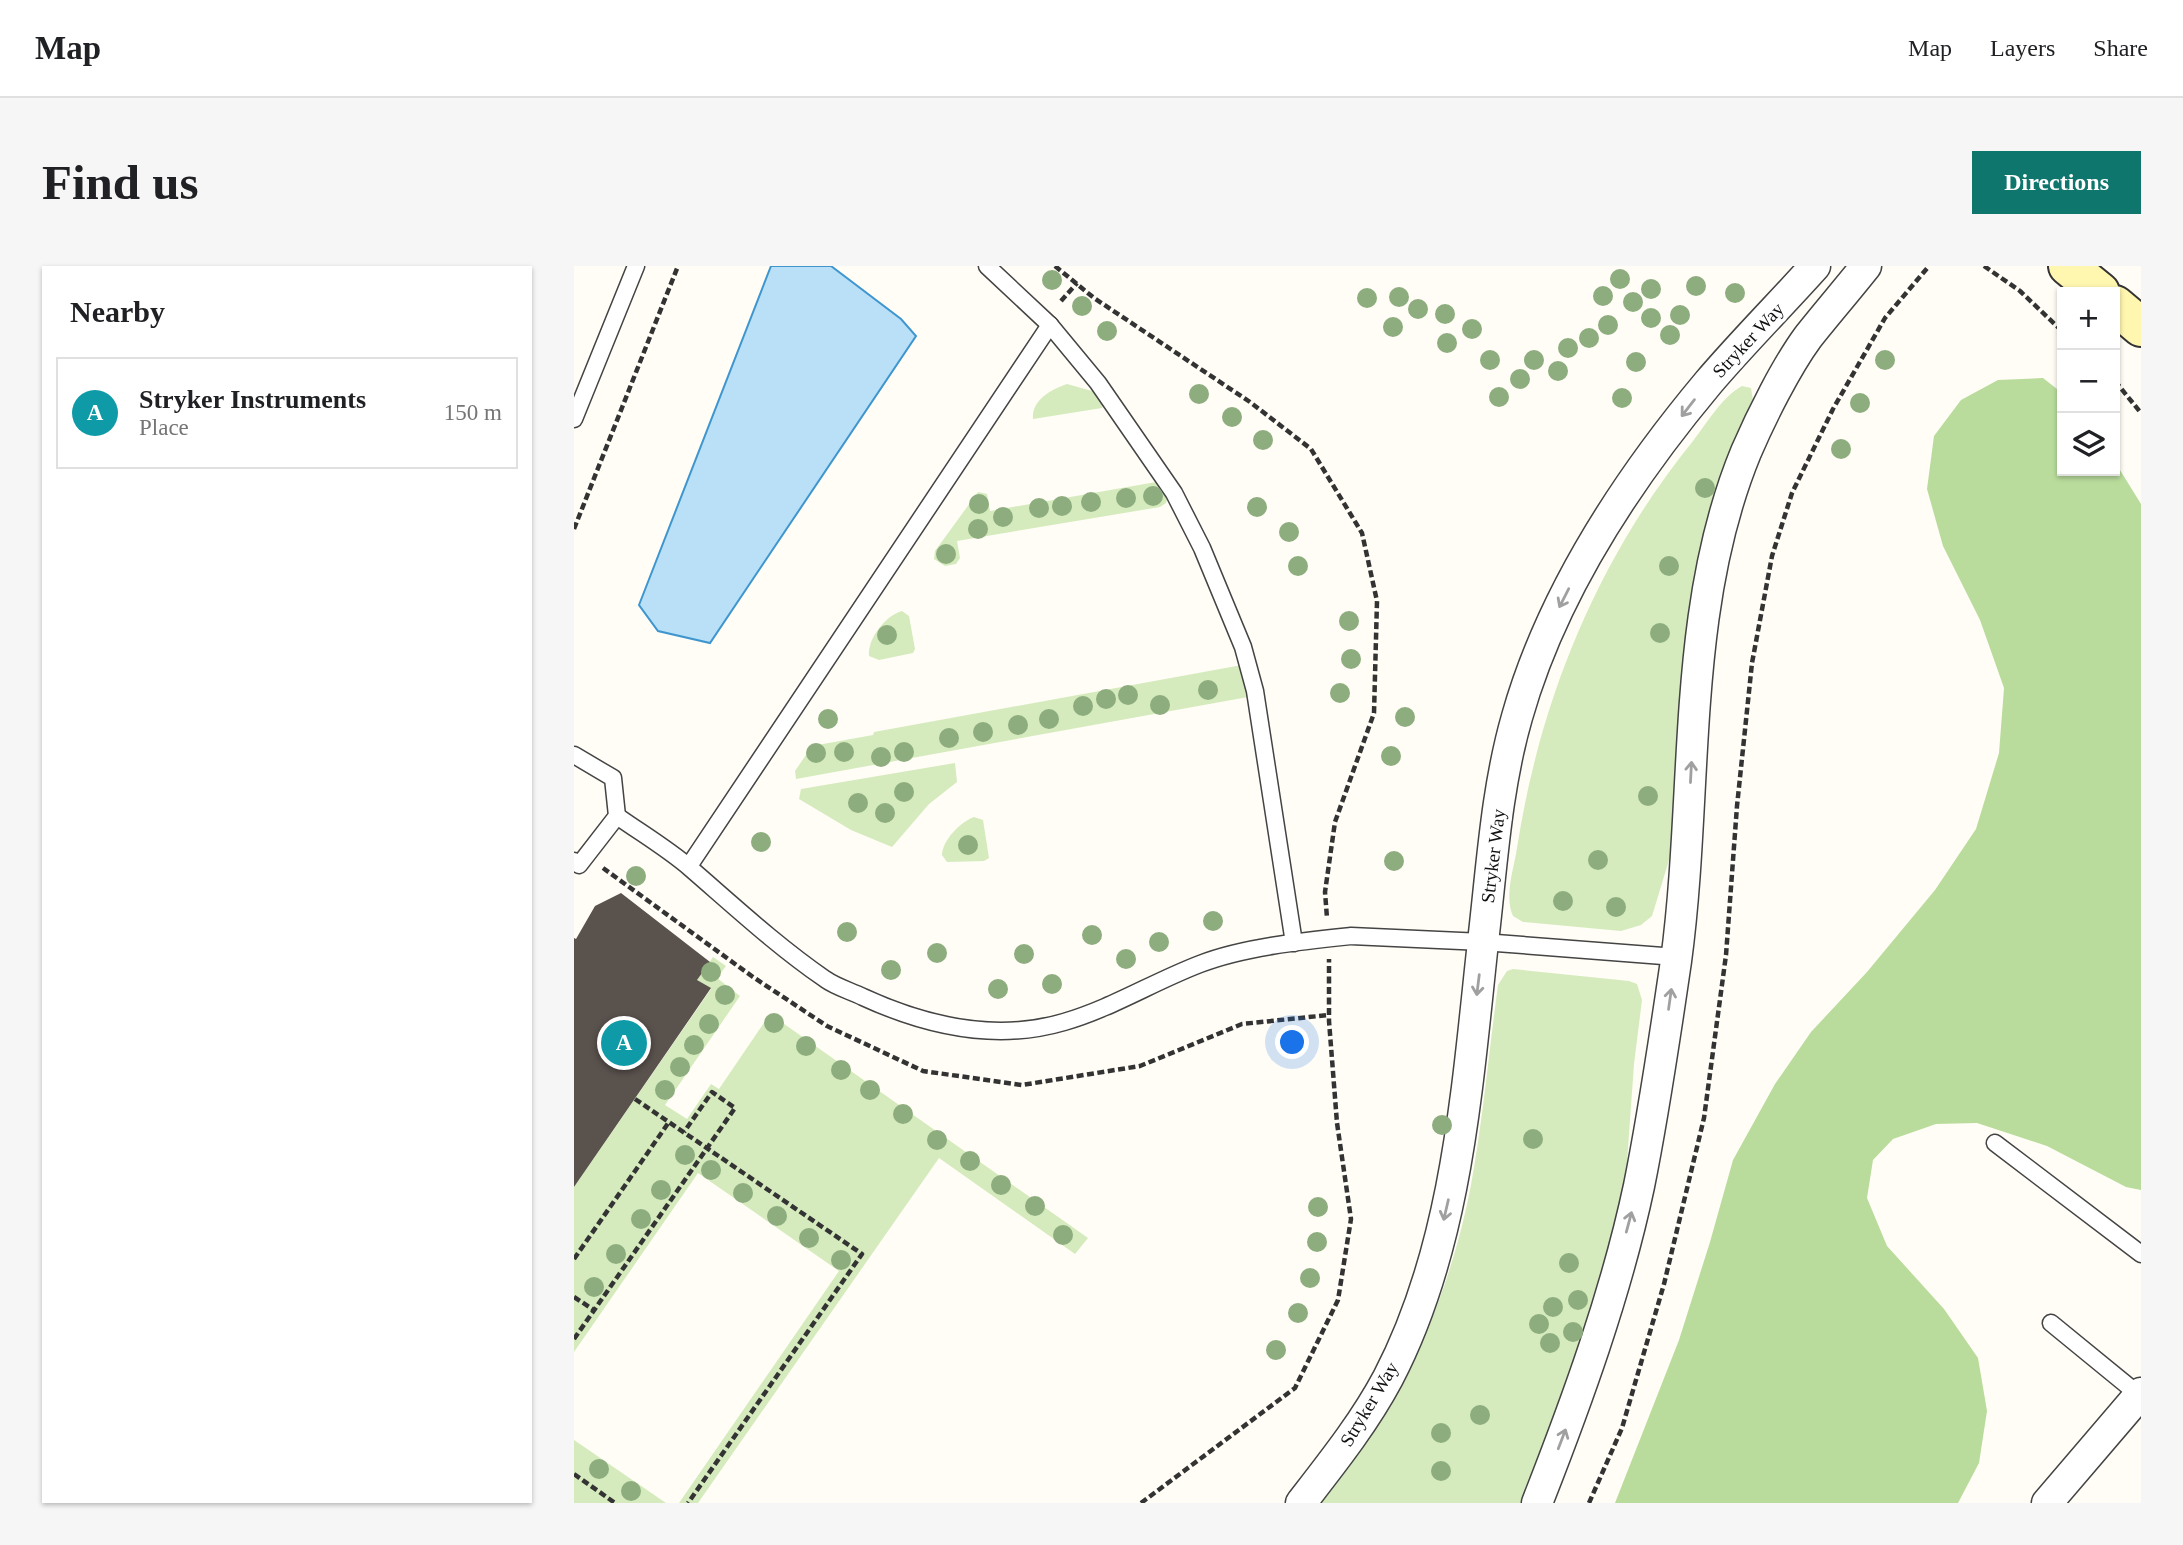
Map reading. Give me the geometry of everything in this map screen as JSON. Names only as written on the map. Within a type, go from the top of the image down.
[{"type":"main road","points":[[2068,266],[2094,287]]},
{"type":"main road","points":[[2120,309],[2141,327]]},
{"type":"street","name":"Stryker Way","points":[[1301,1503],[1339,1454],[1388,1377],[1417,1313],[1438,1243],[1454,1175],[1495,829],[1505,766],[1517,715],[1533,670],[1563,600],[1603,526],[1643,466],[1709,382],[1815,266]]},
{"type":"street","points":[[1537,1503],[1573,1413],[1611,1290],[1638,1189],[1659,1077],[1685,873],[1702,620],[1714,556],[1746,451],[1780,385],[1806,340],[1866,266]]},
{"type":"street","points":[[2047,1503],[2140,1394]]},
{"type":"lane","points":[[574,419],[636,266]]},
{"type":"lane","points":[[987,266],[1050,325],[1098,383],[1174,493],[1202,548],[1238,635],[1255,691],[1294,943]]},
{"type":"lane","points":[[689,866],[1050,325]]},
{"type":"lane","points":[[574,755],[612,778],[617,816],[579,865],[574,862]]},
{"type":"lane","points":[[617,816],[689,866],[731,905],[827,981],[884,1006],[933,1023],[974,1031],[1013,1030],[1060,1023],[1122,1001],[1162,979],[1203,963],[1294,943],[1350,936],[1483,942],[1676,957]]},
{"type":"lane","points":[[1995,1143],[2141,1254]]},
{"type":"lane","points":[[2050,1323],[2140,1394]]},
{"type":"path","points":[[574,529],[678,266]]},
{"type":"path","points":[[1590,1503],[1626,1415],[1664,1284],[1704,1118],[1726,955],[1737,806],[1752,663],[1772,556],[1792,493],[1833,410],[1885,318],[1929,266]]},
{"type":"path","points":[[1984,266],[2020,292],[2057,326]]},
{"type":"path","points":[[1061,301],[1077,283]]},
{"type":"path","points":[[2120,387],[2141,413]]},
{"type":"path","points":[[574,1339],[735,1108],[712,1092],[684,1132]]},
{"type":"path","points":[[635,1098],[862,1254],[688,1503]]},
{"type":"path","points":[[574,1259],[669,1122]]},
{"type":"path","points":[[574,1297],[594,1310]]},
{"type":"path","points":[[574,1474],[615,1503]]},
{"type":"green space","points":[[2043,378],[2057,389],[2057,476],[2120,476],[2120,470],[2141,504],[2141,1190],[2126,1187],[2047,1146],[1977,1123],[1936,1124],[1893,1139],[1873,1160],[1867,1198],[1887,1246],[1944,1309],[1978,1358],[1987,1411],[1979,1463],[1958,1503],[1615,1503],[1679,1340],[1733,1160],[1775,1084],[1811,1032],[1867,972],[1935,890],[1976,829],[1999,753],[2004,688],[1980,620],[1943,546],[1927,489],[1934,436],[1961,400],[1998,380]]},
{"type":"green space","points":[[1067,384],[1092,391],[1104,402],[1102,408],[1033,419],[1035,406],[1039,401],[1049,392]]},
{"type":"green space","points":[[1742,386],[1751,388],[1753,400],[1736,441],[1673,847],[1652,916],[1641,925],[1621,931],[1523,922],[1513,916],[1509,900],[1527,793],[1541,738],[1578,632],[1629,533],[1659,486],[1715,411]]},
{"type":"green space","points":[[1161,483],[1168,497],[1166,503],[1160,507],[957,541],[960,558],[956,564],[945,566],[934,559],[935,551],[978,492],[987,494],[990,511]]},
{"type":"green space","points":[[902,611],[909,616],[915,649],[913,653],[879,660],[869,656],[874,635],[890,617]]},
{"type":"green space","points":[[1242,665],[1248,697],[796,779],[795,771],[812,746],[873,735],[874,732]]},
{"type":"green space","points":[[955,763],[957,782],[929,804],[892,847],[851,830],[799,799],[801,789]]},
{"type":"green space","points":[[974,817],[983,820],[989,858],[984,861],[947,862],[942,855],[948,838],[963,823]]},
{"type":"green space","points":[[713,957],[726,966],[717,978],[740,996],[665,1105],[687,1119],[711,1084],[719,1089],[770,1014],[1088,1238],[1075,1254],[939,1158],[698,1503],[679,1503],[839,1271],[698,1173],[574,1352],[574,1187],[711,989],[697,980]]},
{"type":"green space","points":[[1513,969],[1629,981],[1637,984],[1642,1000],[1634,1064],[1625,1190],[1575,1373],[1527,1503],[1320,1503],[1373,1432],[1416,1354],[1434,1313],[1449,1271],[1471,1185],[1498,985],[1507,971]]},
{"type":"green space","points":[[574,1440],[666,1503],[574,1503]]},
{"type":"water","points":[[771,266],[831,266],[901,319],[916,336],[710,643],[658,631],[639,605]]},
{"type":"building","points":[[621,893],[710,962],[697,980],[711,988],[574,1187],[574,938],[576,939],[595,906]]},
{"type":"place","name":"Stryker Instruments","points":[[624,1043]]}]
